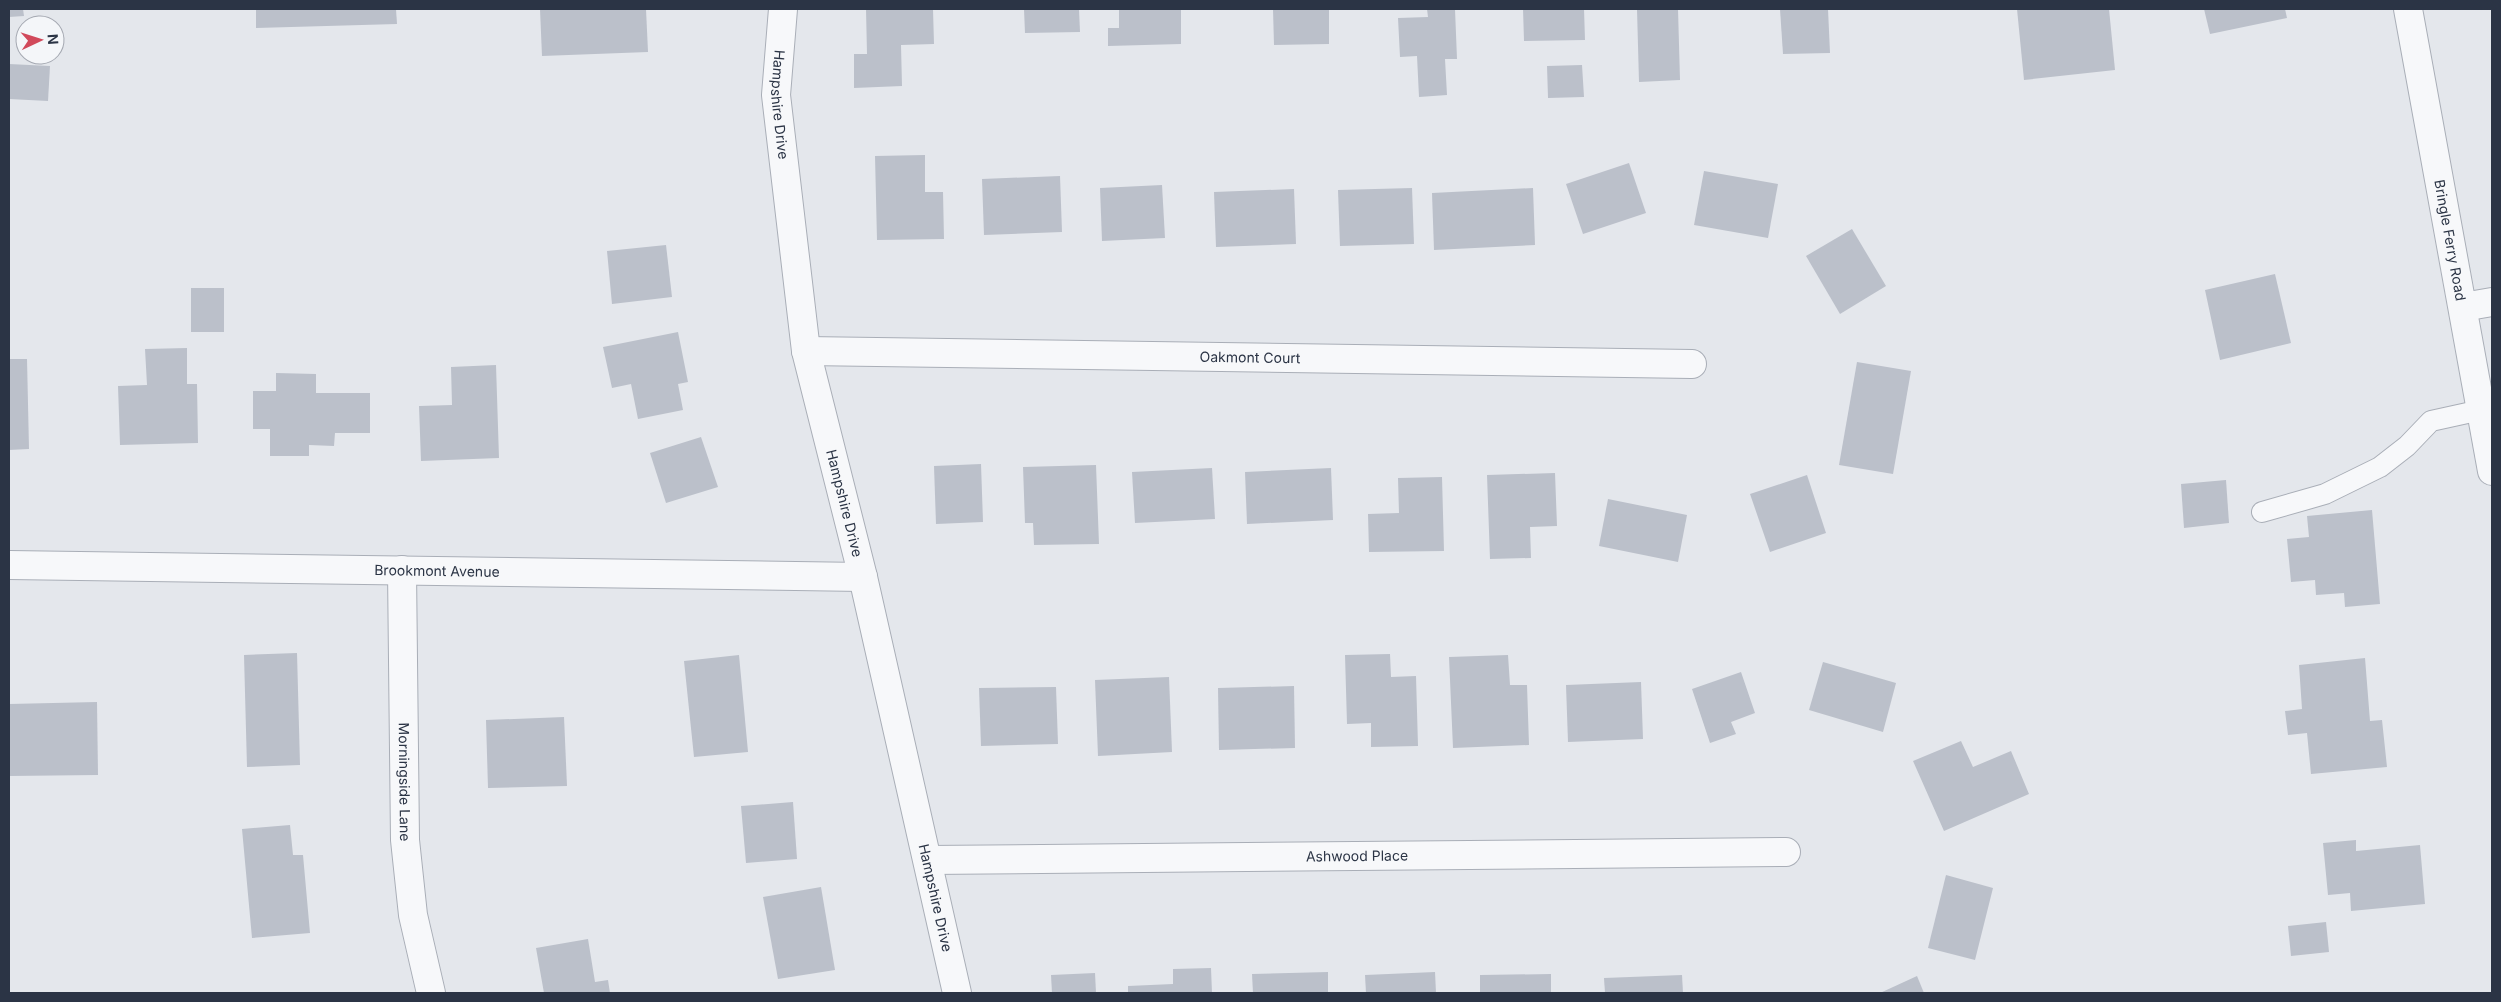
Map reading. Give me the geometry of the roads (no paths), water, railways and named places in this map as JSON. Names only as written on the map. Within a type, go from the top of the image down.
[{"type":"street","name":"Hampshire Drive","points":[[783,9],[776,95],[806,351],[863,577],[928,860],[956,993]]},
{"type":"street","name":"Bringle Ferry Road","points":[[2408,9],[2492,471]]},
{"type":"street","points":[[2463,307],[2492,302]]},
{"type":"street","name":"Oakmont Court","points":[[806,351],[1692,364]]},
{"type":"street","name":"Brookmont Avenue","points":[[9,565],[863,577]]},
{"type":"street","name":"Morningside Lane","points":[[402,570],[405,840],[413,915],[431,993]]},
{"type":"street","name":"Ashwood Place","points":[[928,860],[1786,852]]},
{"type":"lane","points":[[2262,512],[2325,494],[2380,467],[2407,446],[2431,421],[2481,410]]}]
